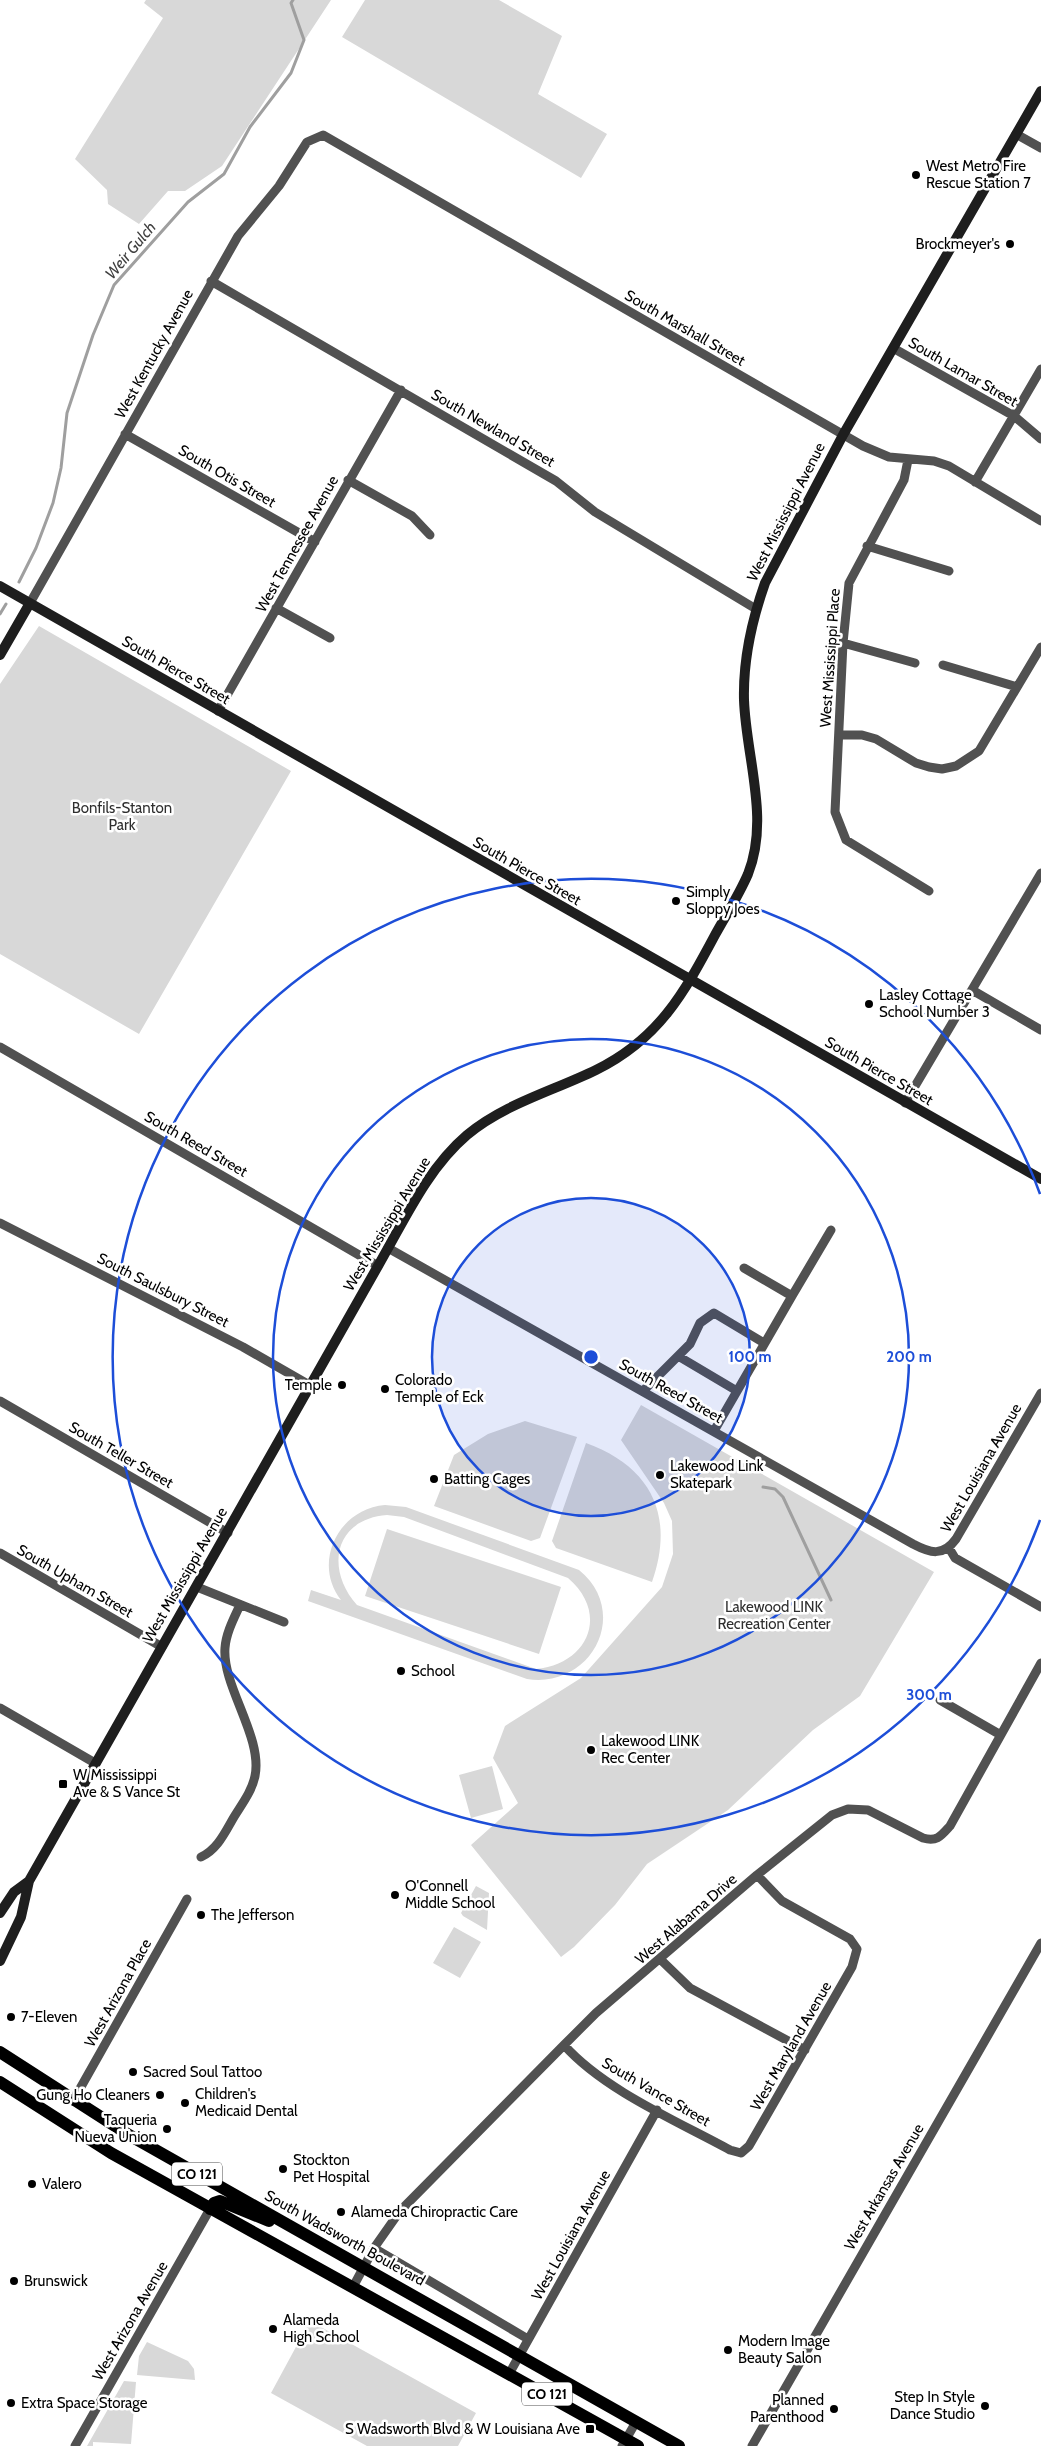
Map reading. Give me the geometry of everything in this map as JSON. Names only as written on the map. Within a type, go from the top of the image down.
[{"type":"main road","name":"West Mississippi Avenue","points":[[0,1961],[21,1917],[29,1881],[388,1248],[433,1173],[462,1140],[487,1120],[518,1103],[581,1077],[623,1056],[673,1009],[690,981],[744,881],[754,854],[757,811],[744,700],[748,651],[756,609],[773,564],[843,435],[1041,91]]},
{"type":"main road","name":"South Pierce Street","points":[[0,586],[690,981],[1041,1179]]},
{"type":"main road","points":[[0,655],[30,603]]},
{"type":"main road","name":"West Mississippi Avenue","points":[[0,1913],[14,1892],[29,1881]]},
{"type":"main road","name":"South Wadsworth Boulevard","points":[[0,2052],[73,2101],[678,2446]]},
{"type":"main road","name":"CO 121","points":[[0,2082],[107,2151],[510,2374],[624,2442],[638,2446]]},
{"type":"main road","points":[[210,2209],[214,2203],[220,2201],[263,2220],[284,2223]]},
{"type":"street","points":[[1016,134],[1041,148]]},
{"type":"street","name":"West Kentucky Avenue","points":[[30,603],[238,236],[279,186],[308,142],[323,135]]},
{"type":"street","name":"South Marshall Street","points":[[323,135],[843,435],[877,452],[908,460],[934,461],[949,466],[1041,521]]},
{"type":"street","name":"South Newland Street","points":[[211,281],[556,481],[595,512],[756,609]]},
{"type":"street","name":"South Lamar Street","points":[[893,348],[1014,416],[1041,439]]},
{"type":"street","points":[[975,482],[1041,369]]},
{"type":"street","name":"West Tennessee Avenue","points":[[218,711],[401,390]]},
{"type":"street","name":"South Otis Street","points":[[125,434],[315,542]]},
{"type":"street","name":"West Mississippi Place","points":[[908,460],[904,480],[867,546],[849,584],[843,643],[835,812],[846,840],[929,891]]},
{"type":"street","points":[[348,480],[412,516],[430,535]]},
{"type":"street","points":[[867,546],[949,571]]},
{"type":"street","points":[[276,608],[330,638]]},
{"type":"street","points":[[843,643],[915,663]]},
{"type":"street","points":[[839,735],[862,735],[876,739],[916,762],[942,769],[956,766],[979,751],[1041,647]]},
{"type":"street","points":[[943,665],[1017,687]]},
{"type":"street","points":[[905,1103],[1040,877]]},
{"type":"street","points":[[972,990],[1041,1030]]},
{"type":"street","name":"South Reed Street","points":[[0,1047],[378,1266]]},
{"type":"street","name":"South Saulsbury Street","points":[[0,1223],[243,1347],[311,1386]]},
{"type":"street","points":[[714,1431],[831,1230]]},
{"type":"street","name":"South Reed Street","points":[[388,1248],[923,1550],[932,1553],[945,1550]]},
{"type":"street","points":[[744,1268],[792,1296]]},
{"type":"street","points":[[643,1391],[690,1344],[700,1323],[714,1313],[764,1343]]},
{"type":"street","points":[[678,1356],[737,1391]]},
{"type":"street","name":"West Louisiana Avenue","points":[[945,1550],[962,1531],[1041,1393]]},
{"type":"street","name":"South Teller Street","points":[[0,1401],[228,1533]]},
{"type":"street","points":[[945,1550],[955,1558],[1041,1608]]},
{"type":"street","name":"South Upham Street","points":[[0,1553],[162,1647]]},
{"type":"street","points":[[197,1587],[284,1622]]},
{"type":"street","points":[[201,1857],[211,1852],[224,1835],[251,1788],[256,1774],[254,1750],[225,1655],[227,1636],[240,1605]]},
{"type":"street","name":"West Alabama Drive","points":[[353,2287],[374,2248],[410,2201],[596,2013],[757,1875],[832,1815],[848,1809],[868,1810],[922,1838],[938,1839],[950,1826],[999,1734],[1041,1663]]},
{"type":"street","points":[[940,1700],[999,1734]]},
{"type":"street","points":[[0,1708],[95,1763]]},
{"type":"street","name":"West Maryland Avenue","points":[[741,2153],[749,2146],[852,1968],[857,1949],[850,1938],[782,1901],[757,1875]]},
{"type":"street","name":"West Arizona Place","points":[[73,2101],[187,1899]]},
{"type":"street","name":"West Arkansas Avenue","points":[[752,2446],[1041,1943]]},
{"type":"street","points":[[660,1959],[690,1988],[804,2050]]},
{"type":"street","name":"South Vance Street","points":[[564,2045],[581,2064],[601,2078],[730,2150],[741,2153]]},
{"type":"street","name":"West Louisiana Avenue","points":[[510,2374],[657,2110]]},
{"type":"street","name":"West Arizona Avenue","points":[[74,2446],[210,2209]]},
{"type":"street","name":"South Wadsworth Boulevard","points":[[374,2248],[528,2339]]},
{"type":"street","points":[[624,2442],[636,2422]]},
{"type":"green space","points":[[146,0],[331,0],[222,166],[185,191],[168,191],[139,224],[108,204],[107,190],[75,159],[163,18],[144,3]]},
{"type":"green space","points":[[365,0],[499,0],[562,36],[538,94],[607,134],[581,178],[342,37]]},
{"type":"green space","name":"Bonfils-Stanton Park","points":[[39,626],[291,771],[139,1034],[0,954],[0,684]]},
{"type":"green space","name":"Lakewood LINK Recreation Center","points":[[641,1405],[934,1572],[860,1696],[813,1730],[728,1810],[647,1864],[615,1905],[574,1947],[561,1957],[471,1845],[518,1803],[493,1758],[505,1726],[581,1678],[662,1587],[673,1554],[672,1521],[664,1503],[621,1440]]},
{"type":"green space","points":[[525,1421],[577,1437],[540,1538],[531,1541],[434,1506],[454,1455],[488,1434]]},
{"type":"green space","points":[[586,1443],[609,1453],[627,1466],[642,1480],[652,1497],[659,1515],[661,1536],[652,1582],[556,1548],[552,1541]]},
{"type":"green space","points":[[385,1505],[406,1507],[579,1570],[594,1587],[602,1606],[603,1626],[597,1644],[586,1660],[570,1672],[550,1679],[527,1679],[308,1601],[311,1590],[341,1600],[333,1585],[329,1570],[334,1540],[354,1516],[368,1509]],"holes":[[[387,1515],[404,1517],[568,1578],[581,1592],[588,1607],[590,1621],[587,1635],[580,1648],[569,1658],[554,1665],[536,1669],[357,1605],[347,1591],[338,1562],[340,1548],[346,1536],[355,1526],[369,1519]]]},
{"type":"green space","points":[[387,1529],[561,1587],[539,1654],[365,1596]]},
{"type":"green space","points":[[492,1766],[503,1809],[471,1818],[459,1775]]},
{"type":"green space","points":[[476,1886],[489,1893],[487,1930],[461,1913]]},
{"type":"green space","points":[[454,1927],[481,1942],[460,1978],[433,1963]]},
{"type":"green space","points":[[310,2321],[476,2413],[458,2446],[367,2446],[271,2393]]},
{"type":"green space","points":[[147,2342],[188,2361],[194,2369],[195,2380],[137,2375],[139,2356]]},
{"type":"green space","points":[[124,2381],[136,2382],[131,2444],[93,2442],[93,2446],[87,2446]]},
{"type":"waterway","name":"Weir Gulch","points":[[19,582],[36,548],[53,503],[61,468],[67,413],[93,335],[114,285],[188,202],[224,174],[250,127],[291,73],[304,40],[291,3],[293,0]]},
{"type":"waterway","name":"Weir Gulch","points":[[0,614],[6,604]]},
{"type":"waterway","points":[[763,1487],[775,1489],[783,1497],[831,1600]]},
{"type":"place","name":"West Metro Fire Rescue Station 7","points":[[916,175]]},
{"type":"place","name":"Brockmeyer's","points":[[1010,244]]},
{"type":"place","name":"Simply Sloppy Joes","points":[[676,901]]},
{"type":"place","name":"Lasley Cottage School Number 3","points":[[869,1004]]},
{"type":"place","name":"Temple","points":[[342,1385]]},
{"type":"place","name":"Colorado Temple of Eck","points":[[385,1389]]},
{"type":"place","name":"Lakewood Link Skatepark","points":[[660,1475]]},
{"type":"place","name":"Batting Cages","points":[[434,1479]]},
{"type":"place","name":"School","points":[[401,1671]]},
{"type":"place","name":"Lakewood LINK Rec Center","points":[[591,1750]]},
{"type":"place","name":"W Mississippi Ave & S Vance St","points":[[63,1784]]},
{"type":"place","name":"O'Connell Middle School","points":[[395,1895]]},
{"type":"place","name":"The Jefferson","points":[[201,1915]]},
{"type":"place","name":"7-Eleven","points":[[11,2017]]},
{"type":"place","name":"Sacred Soul Tattoo","points":[[133,2072]]},
{"type":"place","name":"Gung Ho Cleaners","points":[[160,2095]]},
{"type":"place","name":"Children's Medicaid Dental","points":[[185,2103]]},
{"type":"place","name":"Taqueria Nueva Union","points":[[167,2129]]},
{"type":"place","name":"Stockton Pet Hospital","points":[[283,2169]]},
{"type":"place","name":"Valero","points":[[32,2184]]},
{"type":"place","name":"Alameda Chiropractic Care","points":[[341,2212]]},
{"type":"place","name":"Brunswick","points":[[14,2281]]},
{"type":"place","name":"Alameda High School","points":[[273,2329]]},
{"type":"place","name":"Modern Image Beauty Salon","points":[[728,2350]]},
{"type":"place","name":"Extra Space Storage","points":[[11,2403]]},
{"type":"place","name":"Step In Style Dance Studio","points":[[985,2406]]},
{"type":"place","name":"Planned Parenthood","points":[[834,2409]]},
{"type":"place","name":"S Wadsworth Blvd & W Louisiana Ave","points":[[590,2429]]}]
